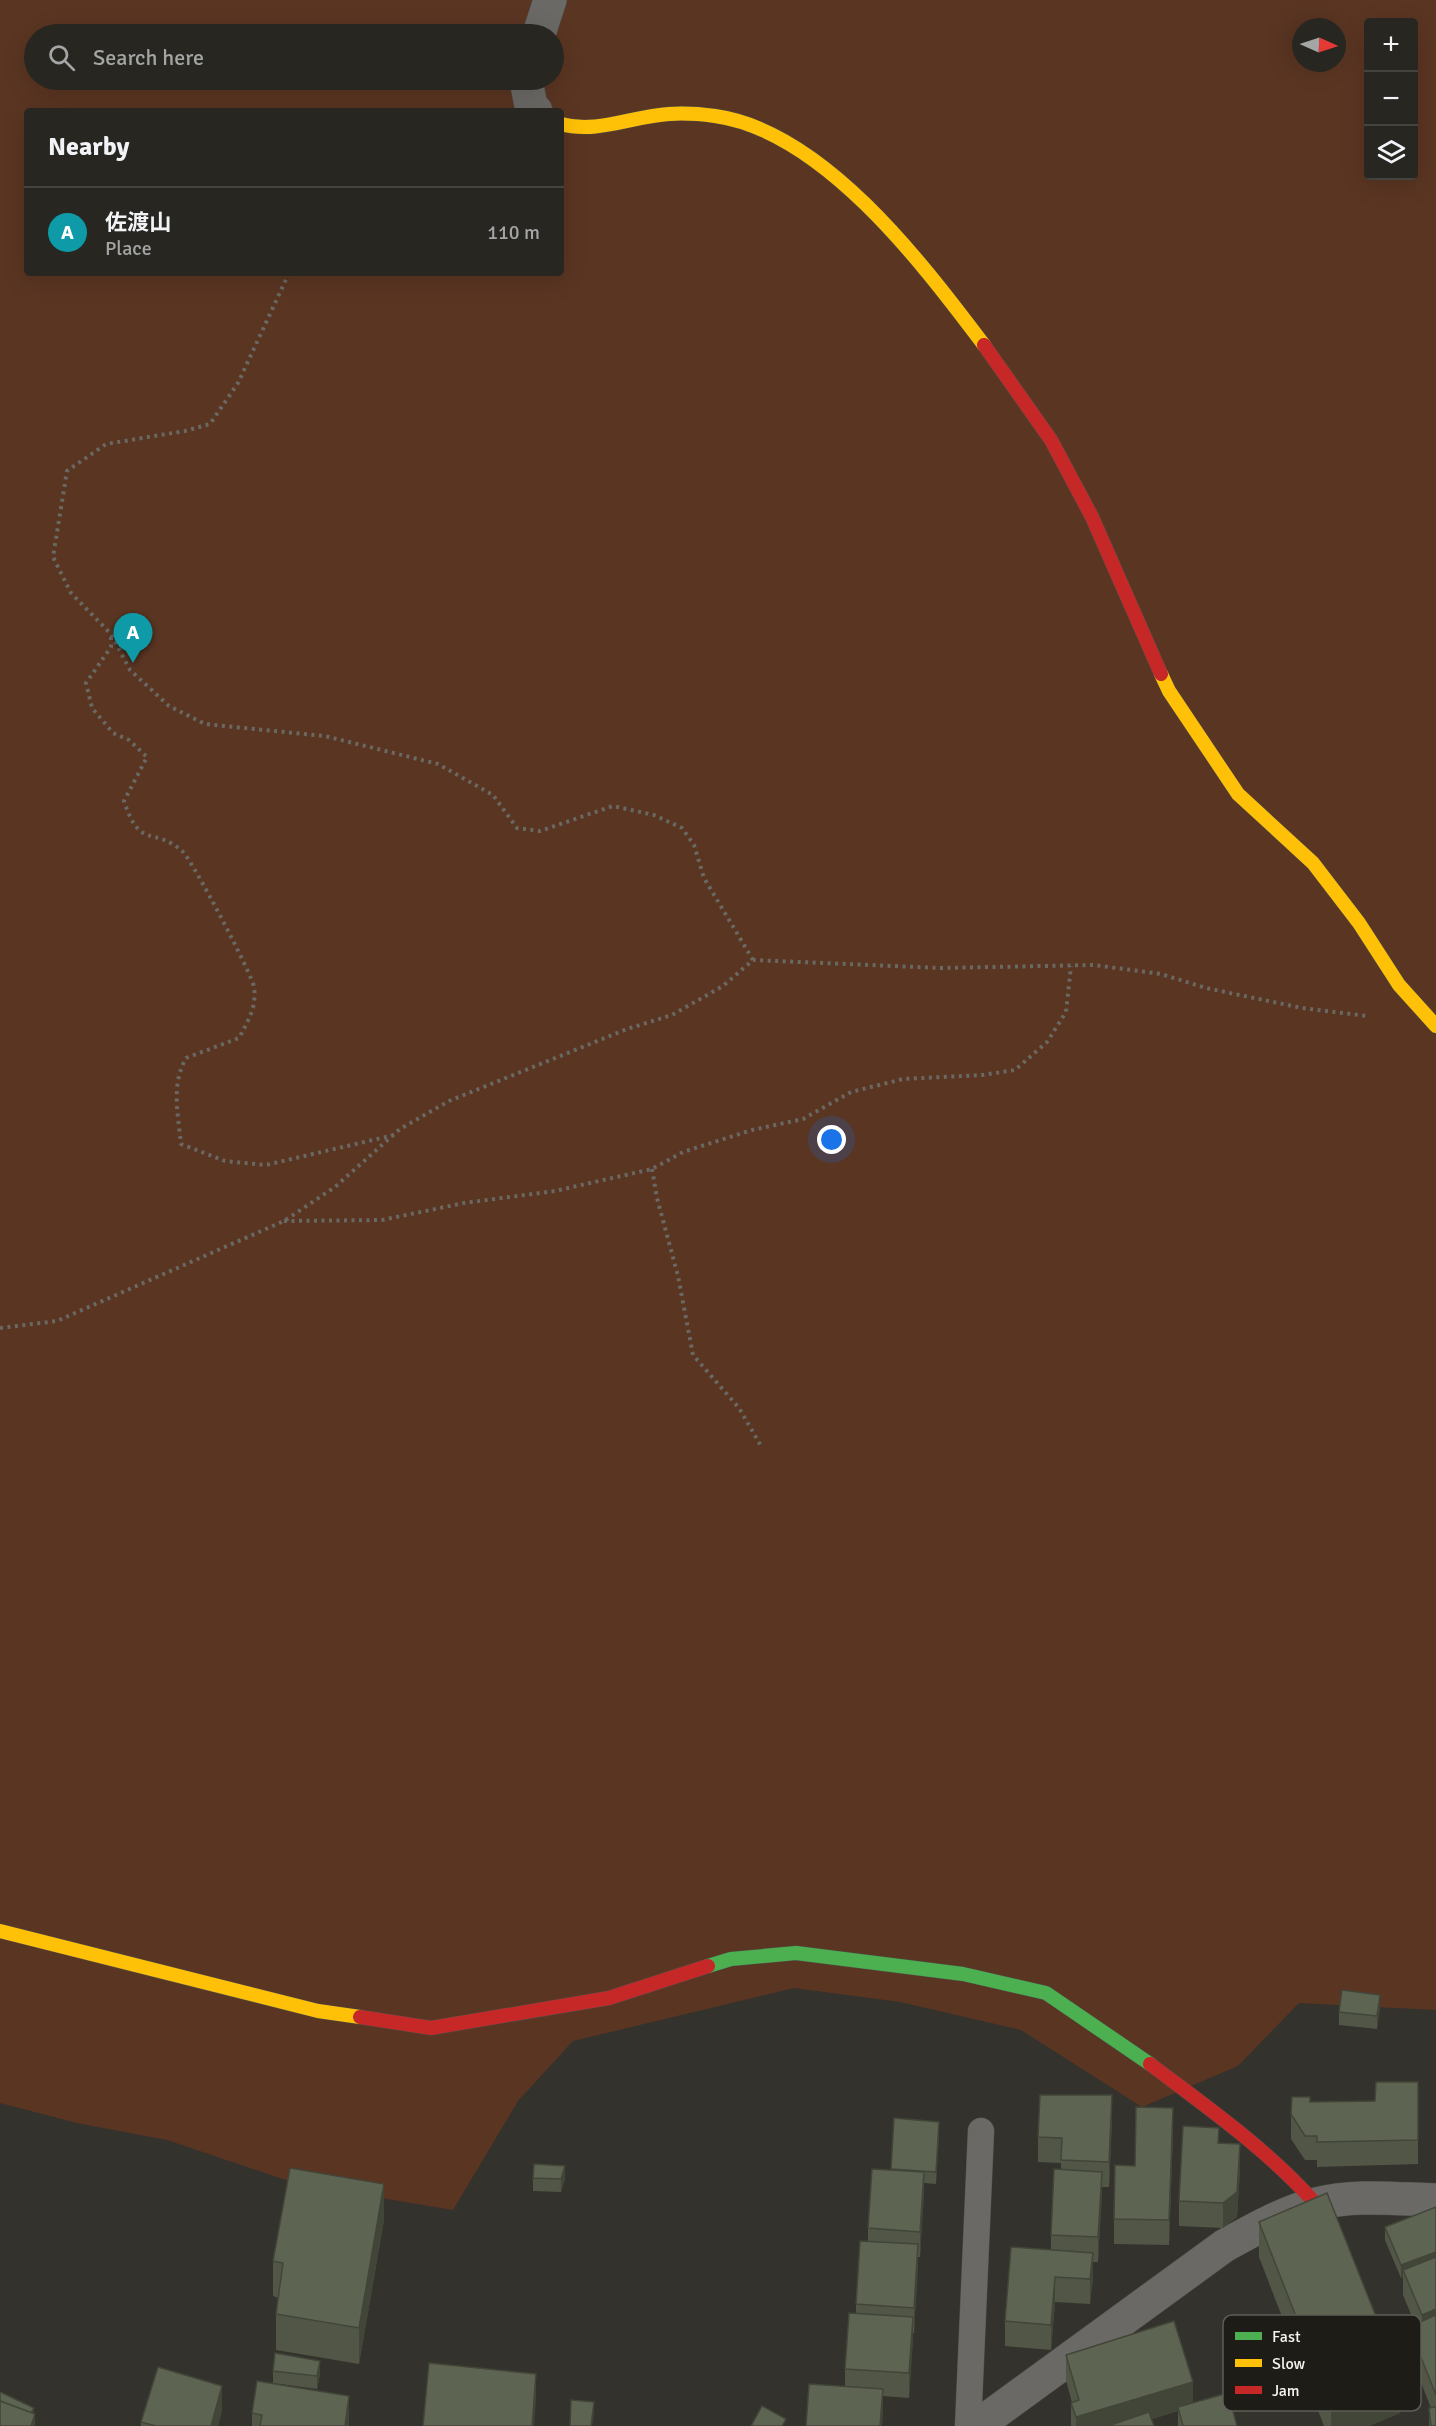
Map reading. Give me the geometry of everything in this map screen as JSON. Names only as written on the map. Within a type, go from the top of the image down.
[{"type":"street","points":[[542,24],[550,0]]},
{"type":"street","points":[[528,90],[533,108]]},
{"type":"street","points":[[564,125],[579,129],[669,114],[715,116],[760,127],[814,160],[867,206],[939,286],[1003,370],[1051,440],[1092,517],[1169,691],[1238,794],[1312,863],[1359,923],[1399,985],[1436,1026]]},
{"type":"street","points":[[0,1931],[318,2011],[431,2028],[609,1998],[731,1959],[796,1953],[963,1974],[1046,1993],[1113,2037],[1240,2131],[1293,2178],[1316,2204]]},
{"type":"street","points":[[977,2426],[1224,2246],[1260,2226],[1316,2204],[1365,2198],[1436,2200]]},
{"type":"lane","points":[[968,2426],[981,2131]]},
{"type":"path","points":[[288,276],[238,383],[210,424],[185,431],[106,444],[67,471],[53,557],[71,593],[111,634],[129,670],[169,706],[205,724],[325,736],[438,764],[493,795],[517,828],[540,831],[613,806],[654,815],[682,828],[694,845],[704,878],[753,960]]},
{"type":"path","points":[[111,634],[111,647],[86,683],[93,708],[113,734],[129,740],[147,757],[124,801],[131,821],[142,834],[162,839],[184,852],[221,918],[254,986],[254,1009],[238,1038],[186,1058],[177,1074],[176,1101],[181,1144],[225,1161],[266,1165],[394,1134]]},
{"type":"path","points":[[0,1328],[57,1321],[284,1221],[335,1187],[394,1134],[449,1101],[627,1029],[672,1015],[723,986],[753,960],[940,968],[1094,965],[1161,974],[1250,998],[1371,1017]]},
{"type":"path","points":[[284,1221],[382,1220],[464,1203],[555,1191],[652,1168],[683,1152],[752,1130],[803,1119],[851,1092],[903,1079],[982,1075],[1015,1070],[1047,1042],[1066,1012],[1071,966]]},
{"type":"path","points":[[652,1168],[657,1198],[678,1276],[693,1354],[714,1383],[739,1408],[761,1446]]},
{"type":"shaded area","points":[[0,0],[1436,0],[1436,2010],[1299,2003],[1238,2066],[1142,2107],[1021,2030],[900,2002],[794,1988],[573,2041],[518,2101],[453,2210],[298,2184],[167,2140],[77,2123],[0,2103]]},
{"type":"building","points":[[1342,1990],[1380,1995],[1377,2016],[1339,2012]]},
{"type":"building","points":[[1376,2082],[1418,2082],[1418,2140],[1317,2142],[1317,2136],[1305,2136],[1291,2114],[1292,2097],[1310,2097],[1310,2102],[1375,2101]]},
{"type":"building","points":[[1040,2095],[1112,2095],[1109,2162],[1061,2160],[1062,2138],[1038,2137]]},
{"type":"building","points":[[1136,2107],[1173,2108],[1169,2220],[1114,2219],[1115,2165],[1135,2166]]},
{"type":"building","points":[[894,2118],[939,2122],[936,2172],[891,2169]]},
{"type":"building","points":[[1183,2126],[1219,2128],[1218,2143],[1240,2144],[1237,2192],[1223,2203],[1179,2201]]},
{"type":"building","points":[[534,2164],[565,2166],[561,2179],[533,2178]]},
{"type":"building","points":[[290,2168],[384,2184],[359,2328],[276,2314],[283,2263],[273,2261]]},
{"type":"building","points":[[872,2169],[924,2172],[920,2232],[868,2228]]},
{"type":"building","points":[[1054,2169],[1102,2172],[1098,2237],[1051,2235]]},
{"type":"building","points":[[1327,2193],[1375,2315],[1295,2315],[1259,2222]]},
{"type":"building","points":[[1436,2207],[1436,2252],[1401,2265],[1385,2227]]},
{"type":"building","points":[[860,2241],[918,2244],[914,2308],[856,2304]]},
{"type":"building","points":[[1011,2247],[1093,2253],[1090,2279],[1055,2277],[1051,2325],[1005,2321]]},
{"type":"building","points":[[1436,2257],[1436,2309],[1422,2315],[1403,2270]]},
{"type":"building","points":[[849,2313],[913,2317],[909,2373],[845,2369]]},
{"type":"building","points":[[1436,2315],[1436,2395],[1421,2357],[1421,2322]]},
{"type":"building","points":[[1174,2321],[1193,2382],[1076,2417],[1071,2403],[1079,2400],[1066,2355]]},
{"type":"building","points":[[275,2353],[320,2361],[317,2376],[273,2371]]},
{"type":"building","points":[[429,2363],[536,2374],[532,2426],[423,2426]]},
{"type":"building","points":[[158,2367],[222,2386],[211,2426],[156,2426],[141,2422]]},
{"type":"building","points":[[257,2381],[349,2396],[345,2426],[260,2426],[262,2415],[252,2413]]},
{"type":"building","points":[[809,2384],[883,2389],[880,2426],[806,2426]]},
{"type":"building","points":[[0,2392],[34,2408],[31,2413],[0,2401]]},
{"type":"building","points":[[1223,2394],[1223,2411],[1233,2411],[1237,2426],[1183,2426],[1178,2407]]},
{"type":"building","points":[[571,2400],[594,2402],[591,2426],[570,2426]]},
{"type":"building","points":[[0,2401],[35,2414],[31,2426],[0,2426]]},
{"type":"building","points":[[762,2406],[786,2419],[782,2426],[751,2426]]},
{"type":"building","points":[[1436,2407],[1436,2426],[1431,2426],[1429,2408]]},
{"type":"building","points":[[1149,2412],[1154,2426],[1108,2426]]},
{"type":"traffic: fast","points":[[708,1966],[731,1959],[796,1953],[963,1974],[1046,1993],[1150,2064]]},
{"type":"traffic: slow","points":[[564,125],[574,127],[602,126],[656,115],[715,116],[755,127],[794,147],[831,173],[867,205],[931,277],[984,345]]},
{"type":"traffic: slow","points":[[1161,674],[1169,691],[1238,794],[1313,863],[1359,923],[1399,985],[1436,1026]]},
{"type":"traffic: slow","points":[[0,1931],[318,2011],[360,2017]]},
{"type":"traffic: jam","points":[[984,345],[1051,440],[1092,517],[1161,674]]},
{"type":"traffic: jam","points":[[360,2017],[431,2028],[609,1998],[708,1966]]},
{"type":"traffic: jam","points":[[1150,2064],[1257,2147],[1316,2204]]},
{"type":"place","name":"佐渡山","points":[[133,663]]}]
